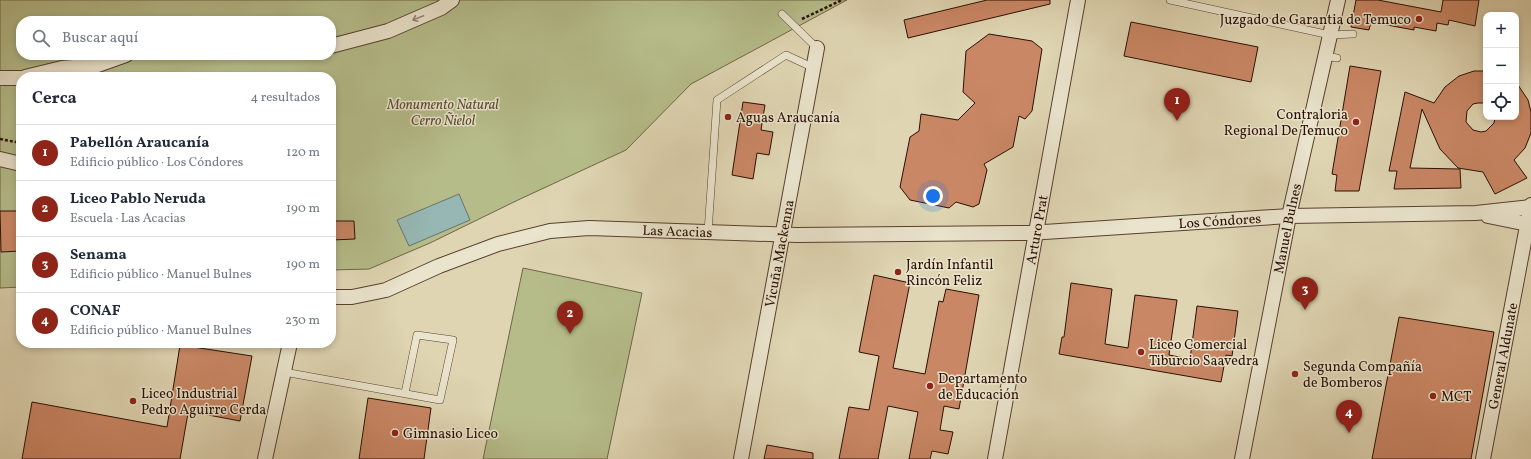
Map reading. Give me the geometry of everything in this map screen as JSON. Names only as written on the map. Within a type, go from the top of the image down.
[{"type":"street","points":[[336,45],[388,31],[442,8],[452,0]]},
{"type":"street","name":"Arturo Prat","points":[[995,459],[1078,0]]},
{"type":"street","name":"Manuel Bulnes","points":[[1242,459],[1289,216],[1331,57],[1330,35],[1338,0]]},
{"type":"street","name":"Vicuña Mackenna","points":[[741,459],[817,48]]},
{"type":"street","points":[[46,72],[62,68],[98,65],[112,60]]},
{"type":"street","points":[[0,78],[16,78]]},
{"type":"street","points":[[0,159],[16,163]]},
{"type":"street","name":"Los Cóndores","points":[[1036,233],[1289,216],[1476,214],[1531,206]]},
{"type":"street","name":"General Aldunate","points":[[1484,459],[1531,206]]},
{"type":"street","name":"Los Cóndores","points":[[1476,214],[1528,224]]},
{"type":"street","name":"Las Acacias","points":[[336,297],[352,297],[386,290],[439,266],[498,244],[550,231],[589,228],[782,235],[1036,233]]},
{"type":"street","points":[[265,459],[289,348]]},
{"type":"lane","points":[[1170,0],[1330,35],[1353,34]]},
{"type":"lane","points":[[782,14],[817,48]]},
{"type":"lane","points":[[708,232],[717,100],[786,55],[814,68]]},
{"type":"lane","points":[[284,372],[440,400],[453,340],[417,335],[405,393]]},
{"type":"path","points":[[792,24],[842,0]]},
{"type":"path","points":[[0,139],[16,142]]},
{"type":"green space","name":"Monumento Natural Cerro Ñielol","points":[[0,0],[847,0],[691,84],[626,150],[430,243],[369,269],[336,270],[336,72],[16,72],[16,287],[0,288]]},
{"type":"green space","points":[[523,268],[642,293],[607,459],[483,459]]},
{"type":"water","points":[[459,194],[470,220],[409,246],[397,220]]},
{"type":"building","points":[[987,0],[1050,0],[1050,4],[908,38],[904,20]]},
{"type":"building","points":[[1356,0],[1378,0],[1441,12],[1443,0],[1479,0],[1475,26],[1449,20],[1448,25],[1437,23],[1436,31],[1414,27],[1414,30],[1371,22],[1369,30],[1351,27]]},
{"type":"building","points":[[1131,22],[1258,47],[1251,82],[1124,56]]},
{"type":"building","points":[[989,34],[1032,41],[1042,49],[1032,111],[1025,119],[1019,116],[1013,147],[984,164],[987,170],[979,204],[973,207],[956,202],[949,208],[910,200],[900,187],[910,137],[919,131],[921,114],[958,120],[975,103],[963,92],[966,51]]},
{"type":"building","name":"Contraloria Regional De Temuco","points":[[1350,66],[1381,71],[1359,191],[1335,191],[1337,175],[1332,174]]},
{"type":"building","points":[[1474,71],[1483,71],[1483,103],[1473,104],[1467,111],[1466,122],[1473,130],[1481,132],[1486,131],[1494,123],[1494,120],[1519,120],[1519,86],[1528,100],[1531,112],[1531,133],[1525,148],[1514,160],[1527,178],[1495,194],[1483,172],[1458,168],[1440,149],[1422,109],[1410,168],[1460,169],[1461,188],[1394,189],[1397,171],[1389,171],[1405,92],[1434,103],[1445,87],[1459,76]]},
{"type":"building","points":[[743,102],[765,105],[761,130],[773,132],[769,155],[757,153],[753,179],[732,175]]},
{"type":"building","points":[[0,211],[16,211],[16,251],[1,252]]},
{"type":"building","points":[[336,221],[354,221],[355,239],[336,240]]},
{"type":"building","points":[[874,275],[910,283],[893,368],[925,374],[939,301],[943,302],[946,289],[979,295],[959,409],[944,406],[940,430],[953,432],[948,454],[932,451],[930,459],[909,459],[918,412],[888,406],[878,459],[839,459],[849,407],[869,410],[879,356],[859,352]]},
{"type":"building","points":[[1071,283],[1112,289],[1105,344],[1128,348],[1135,295],[1177,300],[1169,355],[1190,359],[1197,306],[1238,311],[1232,356],[1226,355],[1221,382],[1059,354],[1062,337],[1064,337]]},
{"type":"building","name":"MCT","points":[[1399,317],[1494,332],[1471,459],[1372,459]]},
{"type":"building","points":[[180,348],[200,348],[252,356],[240,421],[203,414],[188,413],[180,459],[22,459],[32,402],[167,427]]},
{"type":"building","name":"Gimnasio Liceo","points":[[368,398],[431,408],[424,459],[359,459]]},
{"type":"building","points":[[767,445],[813,453],[813,459],[764,459]]},
{"type":"place","name":"Juzgado de Garantia de Temuco","points":[[1419,19]]},
{"type":"place","name":"Aguas Araucanía","points":[[728,117]]},
{"type":"place","name":"Pabellón Araucanía","points":[[1177,121]]},
{"type":"place","name":"Contraloria Regional De Temuco","points":[[1356,122]]},
{"type":"place","name":"Jardín Infantil Rincón Feliz","points":[[898,272]]},
{"type":"place","name":"Senama","points":[[1305,310]]},
{"type":"place","name":"Liceo Pablo Neruda","points":[[570,334]]},
{"type":"place","name":"Liceo Comercial Tiburcio Saavedra","points":[[1141,352]]},
{"type":"place","name":"Segunda Compañía de Bomberos","points":[[1295,374]]},
{"type":"place","name":"Departamento de Educación","points":[[930,386]]},
{"type":"place","name":"MCT","points":[[1433,396]]},
{"type":"place","name":"Liceo Industrial Pedro Aguirre Cerda","points":[[133,401]]},
{"type":"place","name":"Gimnasio Liceo","points":[[395,433]]},
{"type":"place","name":"CONAF","points":[[1349,433]]}]
